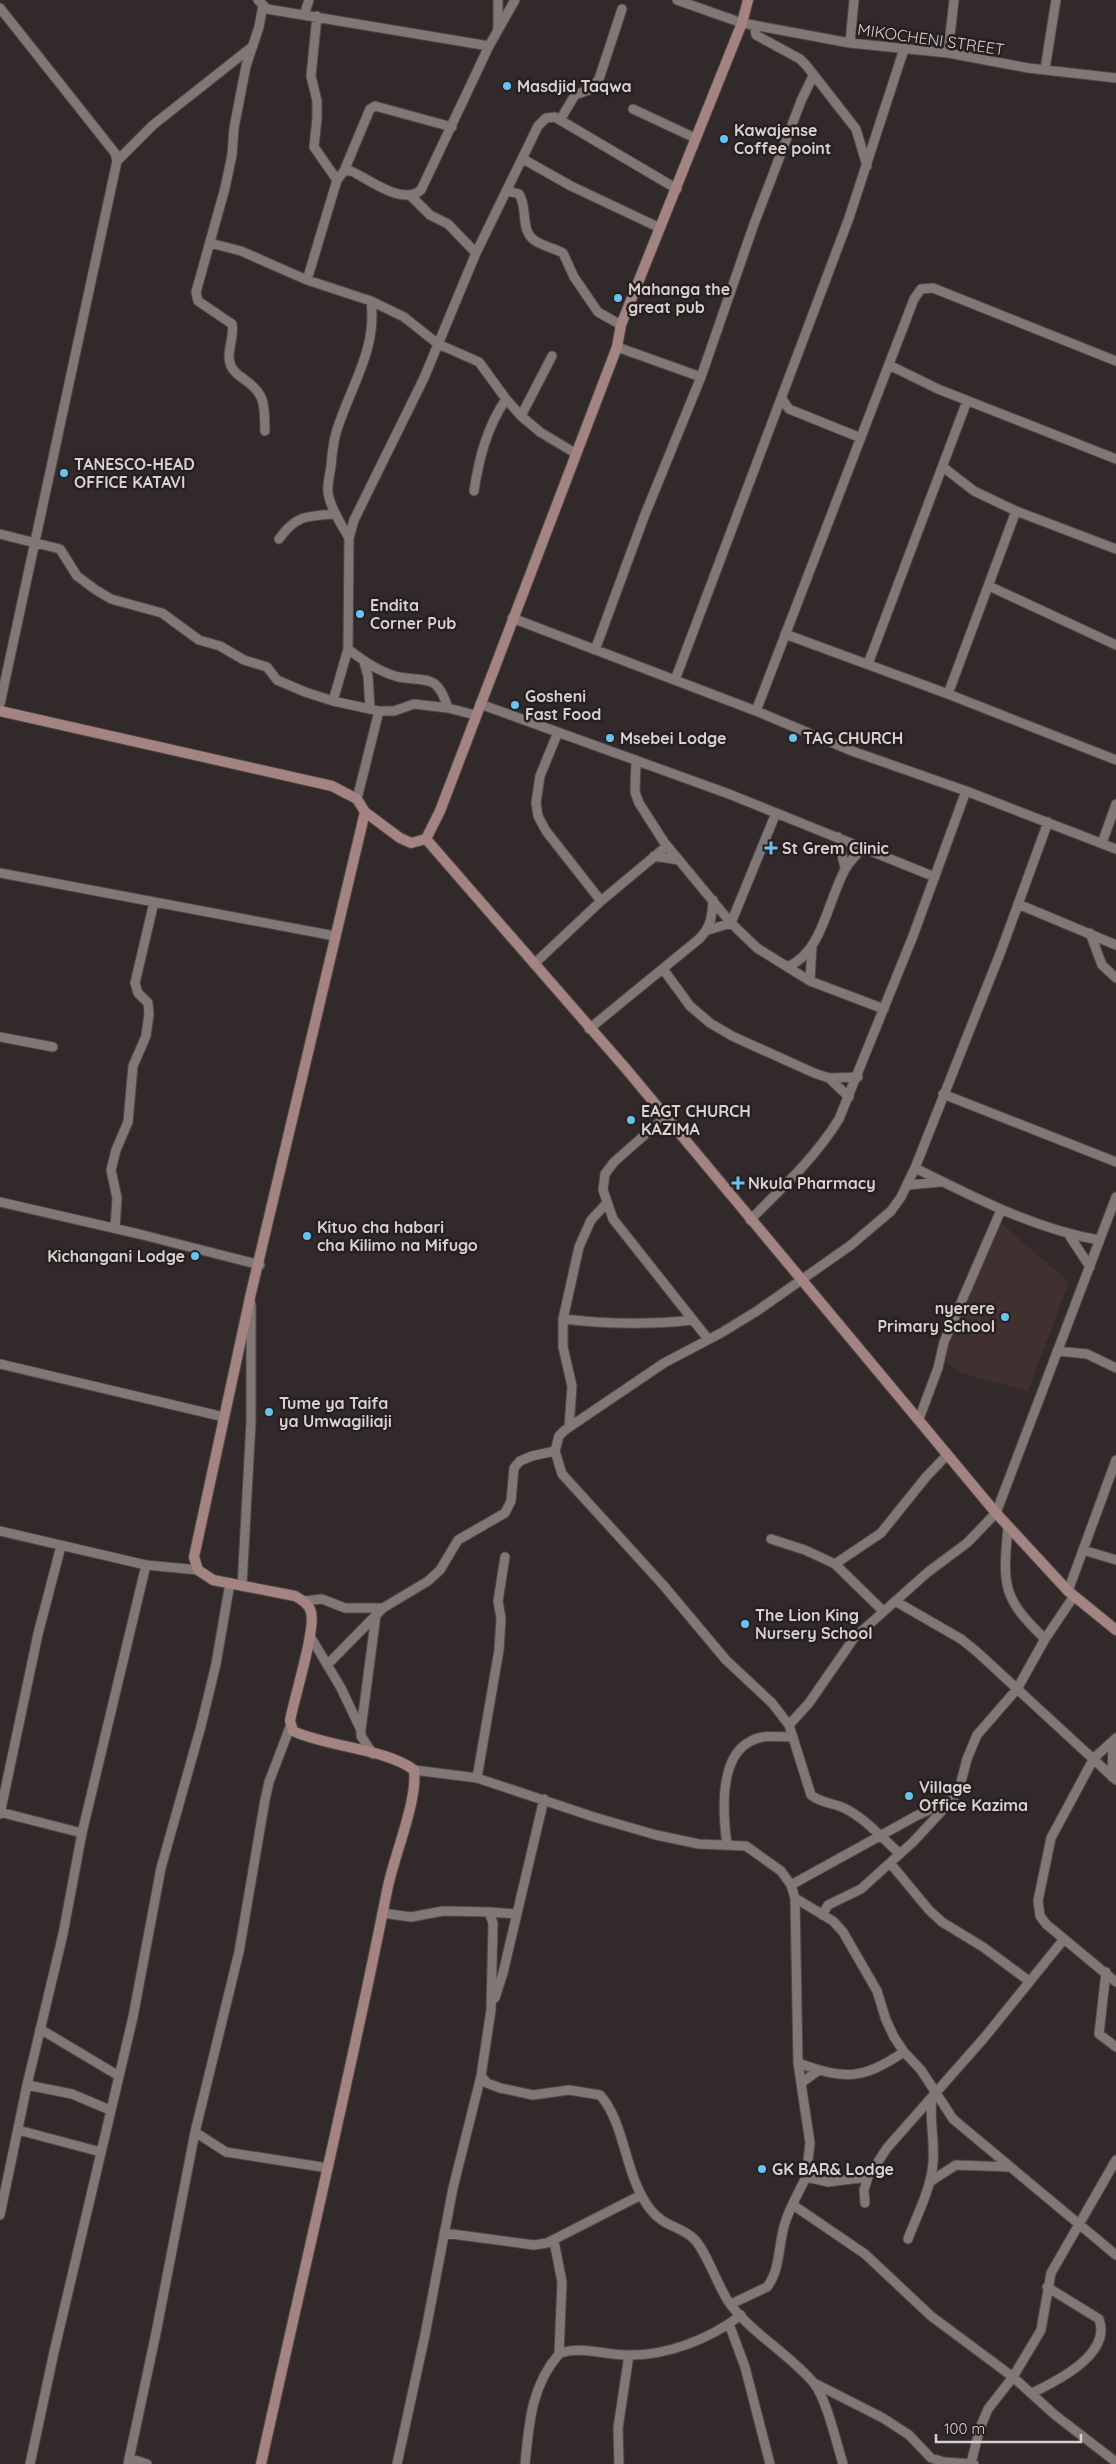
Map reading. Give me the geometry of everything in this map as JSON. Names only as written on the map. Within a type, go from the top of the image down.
[{"type":"street","points":[[304,15],[309,0]]},
{"type":"street","points":[[498,0],[498,30]]},
{"type":"street","points":[[344,171],[351,170],[396,194],[410,195],[421,190],[489,46],[516,0]]},
{"type":"street","name":"MIKOCHENI STREET","points":[[677,0],[754,26],[850,43],[948,53],[1045,69],[1116,78]]},
{"type":"street","points":[[0,711],[286,774],[332,786],[357,799],[365,812],[400,838],[411,843],[426,839],[440,811],[512,618],[617,347],[621,325],[694,138],[742,23],[748,0]]},
{"type":"street","points":[[850,43],[854,0]]},
{"type":"street","points":[[948,53],[954,0]]},
{"type":"street","points":[[1045,69],[1056,0]]},
{"type":"street","points":[[265,431],[264,401],[256,387],[234,372],[228,358],[233,332],[232,324],[198,301],[196,292],[232,156],[234,128],[261,3],[273,10],[489,46]]},
{"type":"street","points":[[0,8],[115,153],[117,161],[0,704]]},
{"type":"street","points":[[560,120],[575,95],[591,89],[599,79],[622,9]]},
{"type":"street","points":[[317,16],[311,76],[317,101],[317,118],[313,144],[316,152],[337,180]]},
{"type":"street","points":[[754,26],[756,35],[800,59],[856,130],[867,166]]},
{"type":"street","points":[[117,161],[153,125],[253,46]]},
{"type":"street","points":[[675,680],[782,399],[867,166],[904,49]]},
{"type":"street","points":[[595,650],[644,517],[702,377],[754,224],[801,101],[813,76]]},
{"type":"street","points":[[307,280],[337,180],[344,171],[370,109],[375,106],[452,127]]},
{"type":"street","points":[[633,109],[694,138]]},
{"type":"street","points":[[333,701],[348,649],[349,538],[354,520],[420,387],[476,253],[508,191],[538,126],[550,117],[560,120],[676,188]]},
{"type":"street","points":[[523,159],[571,186],[660,228]]},
{"type":"street","points":[[508,191],[518,194],[524,201],[524,213],[529,236],[536,242],[563,253],[574,277],[598,312],[621,325]]},
{"type":"street","points":[[410,195],[430,215],[448,224],[476,253]]},
{"type":"street","points":[[210,243],[241,251],[307,280],[371,301],[404,316],[438,344],[479,362],[521,416],[540,432],[575,453]]},
{"type":"street","points":[[756,711],[916,294],[921,289],[929,287],[1116,361]]},
{"type":"street","points":[[349,538],[336,514],[328,492],[332,457],[339,423],[363,366],[370,338],[374,320],[371,301]]},
{"type":"street","points":[[617,347],[702,377]]},
{"type":"street","points":[[521,416],[552,356]]},
{"type":"street","points":[[889,365],[938,389],[1116,459]]},
{"type":"street","points":[[474,491],[482,449],[494,416],[506,399]]},
{"type":"street","points":[[782,399],[789,409],[861,438]]},
{"type":"street","points":[[868,664],[967,400]]},
{"type":"street","points":[[943,467],[974,491],[1016,511],[1116,549]]},
{"type":"street","points":[[948,694],[1016,511]]},
{"type":"street","points":[[279,539],[290,524],[304,517],[336,514]]},
{"type":"street","points":[[0,534],[60,549],[77,576],[111,599],[162,613],[199,640],[226,649],[244,660],[267,667],[277,680],[333,701],[374,710],[394,711],[414,704],[448,708],[475,715]]},
{"type":"street","points":[[989,586],[1116,645]]},
{"type":"street","points":[[512,618],[756,711],[852,751],[966,791],[1116,849]]},
{"type":"street","points":[[785,634],[948,694],[1116,760]]},
{"type":"street","points":[[348,649],[364,662],[397,676],[421,678],[435,684],[444,694],[448,708]]},
{"type":"street","points":[[357,799],[374,710],[364,662]]},
{"type":"street","points":[[480,704],[776,813],[935,877]]},
{"type":"street","points":[[558,732],[540,776],[536,803],[538,816],[546,831],[601,901]]},
{"type":"street","points":[[636,760],[636,792],[639,803],[668,846],[731,922],[757,948],[810,981],[884,1009]]},
{"type":"street","points":[[750,1220],[807,1162],[826,1140],[839,1119],[858,1077],[966,791]]},
{"type":"street","points":[[1102,843],[1116,804]]},
{"type":"street","points":[[198,1570],[194,1557],[224,1417],[334,936],[365,812]]},
{"type":"street","points":[[589,1029],[708,930],[731,922],[776,813]]},
{"type":"street","points":[[900,1854],[860,1818],[844,1808],[818,1801],[811,1795],[789,1725],[772,1703],[726,1660],[658,1580],[562,1474],[555,1451],[559,1436],[569,1427],[638,1379],[684,1351],[721,1333],[803,1280],[872,1229],[891,1211],[908,1185],[915,1168],[1048,822]]},
{"type":"street","points":[[838,837],[845,868]]},
{"type":"street","points":[[426,839],[803,1280],[996,1513],[1071,1593],[1116,1630]]},
{"type":"street","points":[[534,964],[601,901],[668,846]]},
{"type":"street","points":[[787,967],[801,960],[812,946],[845,868],[864,848]]},
{"type":"street","points":[[654,856],[679,860]]},
{"type":"street","points":[[0,874],[334,936]]},
{"type":"street","points":[[708,930],[713,900]]},
{"type":"street","points":[[115,1228],[117,1198],[111,1170],[116,1150],[128,1122],[133,1066],[146,1036],[148,1004],[138,993],[134,983],[154,902]]},
{"type":"street","points":[[1018,904],[1116,945]]},
{"type":"street","points":[[1090,933],[1102,965],[1116,978]]},
{"type":"street","points":[[810,981],[812,946]]},
{"type":"street","points":[[663,969],[690,1006],[710,1023],[764,1052],[829,1078],[848,1097]]},
{"type":"street","points":[[0,1037],[53,1047]]},
{"type":"street","points":[[829,1078],[858,1077]]},
{"type":"street","points":[[943,1094],[1116,1162]]},
{"type":"street","points":[[665,1117],[614,1162],[605,1174],[603,1190],[612,1219],[708,1339]]},
{"type":"street","points":[[915,1168],[1001,1210],[1070,1235],[1099,1240]]},
{"type":"street","points":[[908,1185],[942,1182]]},
{"type":"street","points":[[789,1725],[809,1703],[854,1638],[928,1572],[967,1543],[996,1513],[1116,1197]]},
{"type":"street","points":[[0,1202],[115,1228],[260,1265]]},
{"type":"street","points":[[569,1427],[572,1386],[563,1347],[563,1319],[579,1247],[591,1220],[606,1204]]},
{"type":"street","points":[[919,1419],[938,1368],[944,1342],[1001,1210]]},
{"type":"street","points":[[1070,1235],[1090,1267]]},
{"type":"street","points":[[242,1586],[250,1431],[252,1293]]},
{"type":"street","points":[[563,1319],[622,1324],[693,1320]]},
{"type":"street","points":[[1057,1351],[1087,1354],[1116,1368]]},
{"type":"street","points":[[0,1364],[224,1417]]},
{"type":"street","points":[[327,1665],[383,1608],[428,1580],[440,1570],[458,1540],[505,1512],[511,1501],[514,1468],[520,1461],[532,1456],[555,1451]]},
{"type":"street","points":[[835,1564],[881,1533],[926,1477],[947,1455]]},
{"type":"street","points":[[822,1914],[828,1905],[861,1889],[900,1854],[953,1799],[960,1786],[967,1759],[977,1735],[1017,1689],[1071,1593],[1083,1550],[1116,1460]]},
{"type":"street","points":[[1008,1526],[1005,1562],[1007,1588],[1022,1616],[1045,1639]]},
{"type":"street","points":[[0,1531],[146,1565],[198,1570],[213,1580],[280,1592],[304,1601],[322,1599],[345,1608],[383,1608]]},
{"type":"street","points":[[771,1538],[805,1550],[835,1564],[884,1611]]},
{"type":"street","points":[[61,1546],[38,1634],[0,1813],[82,1833]]},
{"type":"street","points":[[1083,1550],[1116,1560]]},
{"type":"street","points":[[477,1778],[499,1650],[501,1618],[499,1593],[505,1557]]},
{"type":"street","points":[[0,2215],[27,2085],[61,1942],[82,1833],[146,1565]]},
{"type":"street","points":[[30,2464],[119,2076],[146,1953],[161,1868],[201,1726],[216,1664],[230,1584]]},
{"type":"street","points":[[147,2464],[128,2461],[156,2333],[194,2132],[239,1952],[265,1800],[269,1782],[290,1727],[310,1636],[311,1609],[304,1601]]},
{"type":"street","points":[[895,1602],[961,1639],[1114,1778]]},
{"type":"street","points":[[373,1754],[361,1736],[361,1730],[376,1615]]},
{"type":"street","points":[[310,1636],[361,1730]]},
{"type":"street","points":[[290,1727],[293,1731],[310,1738],[373,1754],[414,1770],[477,1778],[594,1817],[656,1835],[699,1844],[746,1846],[755,1850],[781,1871],[791,1885],[795,1898],[798,2063],[810,2143],[806,2177],[785,2223],[776,2269],[770,2284],[731,2304]]},
{"type":"street","points":[[727,1845],[722,1815],[723,1793],[728,1774],[736,1757],[750,1741],[758,1738],[793,1737]]},
{"type":"street","points":[[1115,1740],[1094,1758],[1051,1838],[1040,1886],[1040,1916],[1046,1924],[1116,1982]]},
{"type":"street","points":[[1114,1778],[1115,1740]]},
{"type":"street","points":[[261,2464],[328,2168],[389,1880],[410,1805],[414,1786],[414,1770]]},
{"type":"street","points":[[491,2010],[503,1973],[544,1799]]},
{"type":"street","points":[[791,1885],[916,1816],[953,1799]]},
{"type":"street","points":[[890,1863],[929,1910],[942,1922],[983,1947],[1030,1981]]},
{"type":"street","points":[[795,1898],[822,1914],[838,1927],[856,1952],[877,1991],[886,2020],[904,2052],[921,2070],[934,2095],[953,2120],[1116,2255]]},
{"type":"street","points":[[382,1913],[411,1917],[443,1911],[517,1914]]},
{"type":"street","points":[[397,2464],[425,2335],[452,2188],[481,2076],[491,2010],[493,1923],[489,1912]]},
{"type":"street","points":[[865,2203],[864,2190],[868,2177],[887,2148],[934,2095],[1064,1939]]},
{"type":"street","points":[[1106,1972],[1099,2034],[1116,2047]]},
{"type":"street","points":[[40,2029],[119,2076]]},
{"type":"street","points":[[798,2063],[837,2075],[868,2073],[904,2052]]},
{"type":"street","points":[[801,2082],[819,2070]]},
{"type":"street","points":[[481,2076],[488,2083],[500,2088],[532,2094],[569,2090],[600,2095],[613,2112],[629,2165],[641,2195],[661,2222],[694,2238],[702,2249],[717,2284],[741,2315],[814,2382],[883,2418],[909,2435],[932,2458],[944,2462],[973,2463],[980,2428],[988,2409],[1013,2377],[1041,2330],[1047,2287],[1052,2273],[1116,2160]]},
{"type":"street","points":[[27,2085],[72,2094],[110,2110]]},
{"type":"street","points":[[908,2239],[931,2181],[933,2150],[930,2120],[934,2095]]},
{"type":"street","points":[[18,2130],[101,2152]]},
{"type":"street","points":[[194,2132],[226,2152],[328,2168]]},
{"type":"street","points":[[931,2181],[956,2165],[1010,2167]]},
{"type":"street","points":[[806,2177],[828,2182],[868,2177]]},
{"type":"street","points":[[444,2233],[534,2245],[554,2241],[641,2195]]},
{"type":"street","points":[[793,2204],[865,2254],[932,2316],[1013,2377],[1055,2415],[1116,2462]]},
{"type":"street","points":[[525,2464],[531,2407],[546,2372],[559,2354],[562,2282],[554,2241]]},
{"type":"street","points":[[1032,2393],[1063,2378],[1094,2350],[1102,2326],[1099,2319],[1047,2287]]},
{"type":"street","points":[[559,2354],[575,2350],[629,2355],[674,2349],[710,2335],[741,2315]]},
{"type":"street","points":[[729,2324],[748,2376],[770,2464]]},
{"type":"street","points":[[619,2464],[618,2428],[629,2355]]},
{"type":"street","points":[[814,2382],[826,2407],[843,2464]]},
{"type":"shaded area","points":[[1000,1222],[1069,1282],[1028,1391],[961,1373],[943,1359],[978,1269]]},
{"type":"place","name":"Masdjid Taqwa","points":[[507,86]]},
{"type":"place","name":"Kawajense Coffee point","points":[[724,139]]},
{"type":"place","name":"Mahanga the great pub","points":[[618,298]]},
{"type":"place","name":"TANESCO-HEAD OFFICE KATAVI","points":[[64,473]]},
{"type":"place","name":"Endita Corner Pub","points":[[360,614]]},
{"type":"place","name":"Gosheni Fast Food","points":[[515,705]]},
{"type":"place","name":"Msebei Lodge","points":[[610,738]]},
{"type":"place","name":"TAG CHURCH","points":[[793,738]]},
{"type":"place","name":"St Grem Clinic","points":[[771,848]]},
{"type":"place","name":"EAGT CHURCH KAZIMA","points":[[631,1120]]},
{"type":"place","name":"Nkula Pharmacy","points":[[738,1183]]},
{"type":"place","name":"Kituo cha habari cha Kilimo na Mifugo","points":[[307,1236]]},
{"type":"place","name":"Kichangani Lodge","points":[[195,1256]]},
{"type":"place","name":"nyerere Primary School","points":[[1005,1317]]},
{"type":"place","name":"Tume ya Taifa ya Umwagiliaji","points":[[269,1412]]},
{"type":"place","name":"The Lion King Nursery School","points":[[745,1624]]},
{"type":"place","name":"Village Office Kazima","points":[[909,1796]]},
{"type":"place","name":"GK BAR& Lodge","points":[[762,2169]]}]
